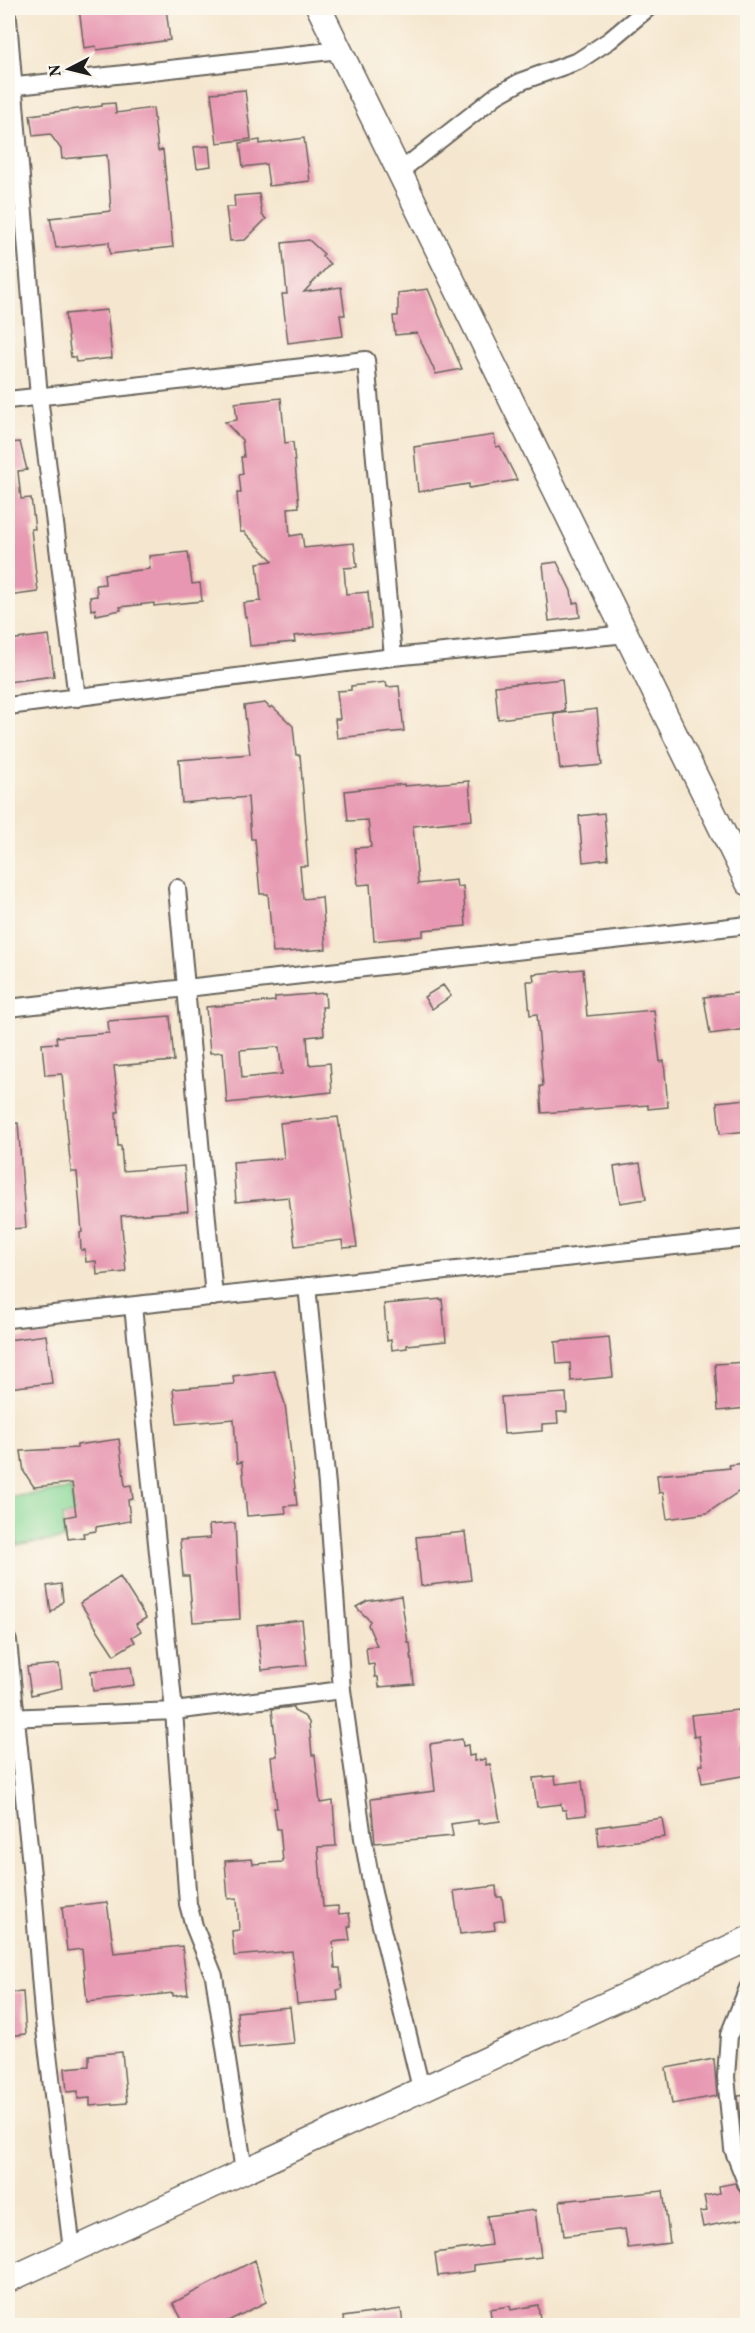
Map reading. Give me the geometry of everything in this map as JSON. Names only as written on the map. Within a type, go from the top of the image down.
[{"type":"street","points":[[319,8],[747,883]]},
{"type":"street","points":[[399,172],[497,95],[522,81],[578,61],[610,40],[648,8]]},
{"type":"street","points":[[8,19],[10,87],[39,397],[77,698]]},
{"type":"street","points":[[10,87],[340,50]]},
{"type":"street","points":[[8,400],[366,360],[393,657]]},
{"type":"street","points":[[8,706],[393,657],[627,634]]},
{"type":"street","points":[[177,888],[213,1297]]},
{"type":"street","points":[[8,1008],[747,925]]},
{"type":"street","points":[[8,1319],[747,1238]]},
{"type":"street","points":[[306,1286],[327,1485],[342,1690],[363,1838],[373,1893],[421,2088]]},
{"type":"street","points":[[133,1306],[174,1711],[188,1904],[194,1926],[214,1976],[244,2171]]},
{"type":"street","points":[[8,1641],[11,1717],[32,1875],[43,2013],[72,2250]]},
{"type":"street","points":[[11,1717],[174,1711],[342,1690]]},
{"type":"street","points":[[8,2280],[747,1939]]},
{"type":"street","points":[[747,1988],[729,2035],[726,2077],[733,2149],[747,2187]]},
{"type":"green space","points":[[71,1489],[74,1514],[62,1516],[65,1539],[17,1545],[11,1497]]},
{"type":"building","points":[[79,8],[166,8],[170,40],[97,50],[96,46],[84,48]]},
{"type":"building","points":[[245,90],[251,139],[217,143],[211,93]]},
{"type":"building","points":[[115,103],[116,113],[153,108],[158,151],[163,150],[173,247],[110,254],[109,242],[56,248],[50,218],[111,211],[107,155],[62,159],[61,149],[50,134],[33,136],[30,115]]},
{"type":"building","points":[[304,138],[310,181],[269,186],[266,164],[243,167],[240,143],[260,140],[260,144]]},
{"type":"building","points":[[209,146],[211,166],[197,168],[194,147]]},
{"type":"building","points":[[259,194],[262,215],[266,219],[245,240],[230,241],[226,207],[235,207],[234,196]]},
{"type":"building","points":[[309,240],[324,254],[322,256],[330,264],[304,292],[341,287],[345,315],[340,315],[343,336],[288,343],[282,294],[287,294],[282,243]]},
{"type":"building","points":[[428,289],[462,369],[436,374],[417,333],[395,335],[393,316],[398,316],[398,293]]},
{"type":"building","points":[[107,310],[112,358],[76,362],[75,357],[71,357],[65,314]]},
{"type":"building","points":[[281,398],[285,443],[293,442],[299,507],[288,508],[290,536],[302,534],[304,548],[354,543],[357,567],[344,568],[346,594],[368,592],[371,628],[294,636],[295,642],[250,646],[243,603],[261,601],[257,563],[273,561],[244,532],[240,532],[237,493],[241,493],[239,475],[243,474],[242,440],[225,422],[237,420],[235,403]]},
{"type":"building","points":[[494,435],[496,447],[500,446],[517,480],[469,488],[469,484],[418,492],[414,447]]},
{"type":"building","points":[[20,442],[27,470],[18,471],[21,499],[31,498],[35,529],[31,529],[38,592],[8,596],[8,443]]},
{"type":"building","points":[[188,552],[192,584],[200,583],[202,601],[120,607],[121,610],[96,615],[95,609],[91,610],[90,597],[97,596],[96,585],[105,584],[104,574],[150,569],[149,556]]},
{"type":"building","points":[[557,562],[571,591],[573,603],[578,602],[580,617],[549,621],[543,564]]},
{"type":"building","points":[[49,635],[54,676],[8,682],[8,640]]},
{"type":"building","points":[[562,679],[565,711],[498,719],[495,686]]},
{"type":"building","points":[[386,682],[387,687],[399,686],[404,731],[337,738],[335,719],[340,719],[337,691],[351,690],[351,686]]},
{"type":"building","points":[[265,703],[270,708],[272,706],[293,726],[296,755],[300,755],[307,840],[308,866],[300,866],[303,899],[322,897],[326,949],[273,953],[268,894],[260,894],[255,839],[251,839],[248,797],[182,803],[179,760],[250,754],[244,706]]},
{"type":"building","points":[[597,709],[602,765],[560,769],[554,714]]},
{"type":"building","points":[[469,781],[472,820],[413,826],[418,884],[456,880],[457,887],[463,886],[466,926],[423,930],[423,936],[374,941],[370,884],[358,885],[355,848],[371,847],[368,820],[348,821],[345,791],[404,784],[404,786]]},
{"type":"building","points":[[604,813],[608,859],[583,862],[579,816]]},
{"type":"building","points":[[583,969],[587,1016],[654,1010],[660,1062],[664,1061],[668,1107],[648,1109],[648,1105],[542,1113],[540,1086],[543,1086],[537,1014],[530,1015],[527,981],[534,981],[533,974]]},
{"type":"building","points":[[443,985],[451,996],[432,1009],[424,997]]},
{"type":"building","points":[[746,992],[747,1029],[710,1034],[704,997]]},
{"type":"building","points":[[325,993],[326,1007],[322,1007],[324,1035],[307,1037],[309,1065],[330,1063],[332,1092],[227,1103],[223,1052],[210,1053],[206,1007],[275,1001],[275,997]],"holes":[[[279,1047],[282,1074],[242,1078],[240,1050]]]},
{"type":"building","points":[[170,1016],[174,1061],[114,1066],[119,1112],[116,1112],[118,1146],[121,1146],[123,1171],[184,1166],[188,1211],[121,1216],[126,1272],[97,1275],[96,1261],[86,1262],[85,1250],[81,1250],[80,1233],[82,1232],[77,1172],[71,1172],[62,1074],[45,1075],[42,1044],[57,1043],[56,1037],[109,1033],[108,1021]]},
{"type":"building","points":[[747,1099],[747,1131],[720,1134],[717,1102]]},
{"type":"building","points":[[338,1117],[357,1247],[343,1248],[342,1240],[295,1246],[289,1197],[236,1202],[233,1162],[284,1158],[280,1123]]},
{"type":"building","points":[[18,1123],[26,1228],[8,1229],[8,1124]]},
{"type":"building","points":[[640,1163],[646,1199],[620,1203],[614,1167]]},
{"type":"building","points":[[442,1299],[446,1341],[407,1345],[407,1348],[392,1350],[391,1340],[387,1341],[384,1304]]},
{"type":"building","points":[[46,1335],[52,1383],[8,1388],[8,1340]]},
{"type":"building","points":[[609,1337],[613,1377],[571,1381],[570,1363],[557,1364],[555,1342]]},
{"type":"building","points":[[747,1362],[747,1408],[718,1411],[715,1364]]},
{"type":"building","points":[[274,1371],[285,1404],[297,1505],[285,1506],[286,1513],[247,1516],[242,1462],[237,1463],[234,1419],[177,1424],[173,1389],[234,1384],[233,1376]]},
{"type":"building","points":[[566,1393],[567,1412],[557,1412],[558,1423],[542,1424],[542,1431],[504,1434],[501,1397]]},
{"type":"building","points":[[119,1439],[125,1486],[131,1485],[133,1499],[128,1500],[130,1521],[96,1527],[96,1531],[83,1533],[84,1537],[68,1539],[65,1517],[76,1515],[72,1483],[34,1487],[24,1472],[21,1451],[77,1448],[77,1445]]},
{"type":"building","points":[[747,1463],[747,1486],[707,1513],[667,1519],[663,1492],[659,1493],[657,1475],[730,1468],[729,1465]]},
{"type":"building","points":[[235,1523],[240,1619],[193,1622],[189,1576],[183,1576],[180,1540],[210,1538],[209,1525]]},
{"type":"building","points":[[465,1532],[471,1580],[421,1586],[416,1537]]},
{"type":"building","points":[[120,1577],[146,1618],[136,1624],[141,1631],[132,1637],[135,1642],[114,1655],[80,1603]]},
{"type":"building","points":[[61,1584],[63,1601],[51,1613],[47,1586]]},
{"type":"building","points":[[401,1596],[408,1643],[410,1643],[414,1684],[379,1687],[374,1664],[368,1665],[366,1647],[377,1646],[368,1625],[370,1621],[356,1607],[367,1601]]},
{"type":"building","points":[[302,1620],[307,1665],[262,1670],[257,1625]]},
{"type":"building","points":[[59,1664],[62,1688],[31,1695],[27,1667]]},
{"type":"building","points":[[131,1667],[134,1685],[93,1691],[91,1671]]},
{"type":"building","points":[[293,1707],[294,1711],[304,1716],[309,1722],[320,1803],[333,1801],[336,1846],[318,1847],[323,1907],[338,1906],[339,1914],[349,1913],[351,1926],[348,1927],[350,1940],[333,1942],[335,1968],[340,1968],[342,1989],[337,1990],[338,2000],[297,2004],[292,1951],[234,1956],[232,1931],[239,1930],[237,1898],[228,1899],[225,1861],[252,1859],[253,1864],[283,1862],[280,1829],[277,1829],[274,1808],[277,1808],[271,1757],[277,1756],[272,1709]]},
{"type":"building","points":[[738,1710],[742,1752],[747,1751],[747,1775],[702,1783],[699,1765],[703,1765],[699,1736],[694,1737],[691,1715]]},
{"type":"building","points":[[462,1739],[463,1746],[468,1745],[469,1756],[474,1755],[474,1761],[486,1759],[486,1765],[490,1764],[500,1821],[478,1824],[478,1820],[451,1824],[453,1836],[375,1843],[371,1799],[435,1791],[430,1744]]},
{"type":"building","points":[[555,1776],[556,1784],[582,1781],[586,1815],[567,1817],[566,1810],[562,1810],[561,1804],[537,1807],[533,1778]]},
{"type":"building","points":[[662,1818],[665,1837],[599,1846],[597,1827]]},
{"type":"building","points":[[496,1886],[497,1897],[502,1897],[505,1920],[494,1922],[495,1930],[460,1934],[454,1891]]},
{"type":"building","points":[[107,1902],[114,1953],[182,1946],[188,1994],[173,1996],[173,1993],[87,2002],[82,1949],[67,1951],[62,1907]]},
{"type":"building","points":[[23,1992],[26,2034],[8,2036],[8,1993]]},
{"type":"building","points":[[290,2007],[294,2043],[240,2048],[237,2012]]},
{"type":"building","points":[[122,2052],[127,2103],[90,2106],[90,2098],[78,2099],[78,2091],[67,2092],[65,2068],[89,2066],[89,2055]]},
{"type":"building","points":[[714,2059],[717,2096],[672,2104],[666,2068]]},
{"type":"building","points":[[747,2095],[747,2152],[745,2152],[738,2096]]},
{"type":"building","points":[[735,2183],[743,2196],[747,2218],[703,2227],[700,2212],[707,2211],[704,2196],[720,2193],[719,2186]]},
{"type":"building","points":[[663,2191],[670,2243],[628,2248],[625,2229],[564,2236],[560,2201]]},
{"type":"building","points":[[535,2210],[541,2257],[474,2265],[474,2271],[438,2276],[435,2253],[491,2245],[487,2216]]},
{"type":"building","points":[[255,2260],[266,2302],[220,2325],[185,2325],[173,2303]]},
{"type":"building","points":[[538,2305],[540,2319],[492,2325],[490,2309],[510,2306],[511,2310]]},
{"type":"building","points":[[401,2309],[403,2325],[344,2325],[343,2317]]}]
